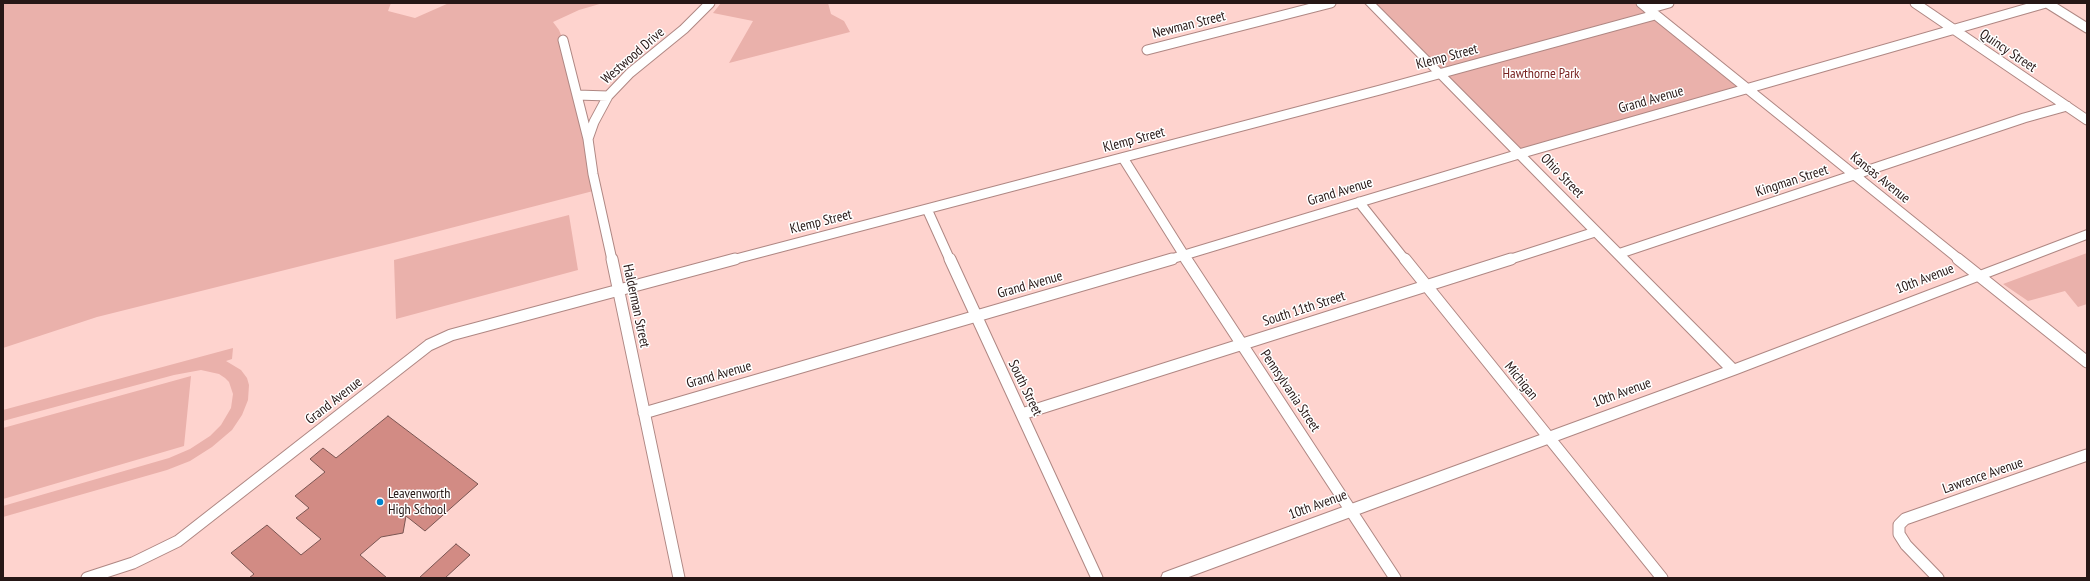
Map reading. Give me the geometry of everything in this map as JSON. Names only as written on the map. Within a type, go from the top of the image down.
[{"type":"street","name":"Westwood Drive","points":[[588,139],[594,122],[608,96],[630,73],[684,30],[704,11],[710,3]]},
{"type":"street","name":"Newman Street","points":[[1147,50],[1331,3]]},
{"type":"street","name":"Ohio Street","points":[[1370,3],[1732,370]]},
{"type":"street","name":"Kansas Avenue","points":[[1641,3],[1854,176],[2087,362]]},
{"type":"street","name":"Klemp Street","points":[[619,289],[1123,158],[1440,73],[1652,12],[1669,3]]},
{"type":"street","name":"Quincy Street","points":[[1915,3],[2087,120]]},
{"type":"street","points":[[2046,3],[2087,28]]},
{"type":"street","name":"Grand Avenue","points":[[644,413],[1184,255],[1519,154],[2046,3]]},
{"type":"street","name":"Halderman Street","points":[[562,40],[588,139],[593,174],[619,289],[679,578]]},
{"type":"street","points":[[577,95],[608,96]]},
{"type":"street","name":"Kingman Street","points":[[1618,254],[2024,118],[2067,106]]},
{"type":"street","name":"Pennsylvania Street","points":[[1123,158],[1184,255],[1395,578]]},
{"type":"street","name":"Michigan","points":[[1359,202],[1662,578]]},
{"type":"street","name":"South Street","points":[[927,209],[1097,578]]},
{"type":"street","name":"South 11th Street","points":[[1022,414],[1426,284],[1595,232]]},
{"type":"street","name":"10th Avenue","points":[[1168,578],[1732,370],[2087,234]]},
{"type":"street","name":"Grand Avenue","points":[[87,578],[133,563],[178,541],[429,345],[451,335],[619,289]]},
{"type":"street","name":"Lawrence Avenue","points":[[1938,578],[1906,545],[1899,534],[1899,525],[1905,519],[2087,455]]},
{"type":"green space","points":[[3,3],[391,3],[388,11],[415,18],[449,3],[603,3],[579,10],[553,22],[559,30],[563,40],[597,190],[97,317],[3,348]]},
{"type":"green space","points":[[721,3],[828,3],[831,14],[844,21],[850,32],[729,63],[753,21],[713,13]]},
{"type":"green space","name":"Hawthorne Park","points":[[1370,3],[1641,3],[1746,89],[1519,154]]},
{"type":"green space","points":[[569,215],[578,270],[396,319],[394,260]]},
{"type":"green space","points":[[2087,253],[2087,304],[2078,307],[2065,291],[2028,301],[2003,284]]},
{"type":"green space","points":[[233,348],[232,359],[226,361],[241,370],[247,378],[249,385],[248,400],[242,415],[232,430],[212,447],[190,461],[167,470],[3,517],[3,506],[169,458],[190,449],[210,436],[221,425],[231,408],[233,394],[229,382],[225,378],[219,374],[201,370],[174,375],[3,421],[3,410]]},
{"type":"green space","points":[[191,376],[184,446],[3,499],[3,428]]},
{"type":"building","name":"Leavenworth High School","points":[[388,416],[478,484],[425,531],[406,516],[403,533],[381,537],[360,555],[387,578],[249,578],[254,574],[231,553],[267,525],[301,555],[321,539],[296,518],[309,508],[295,496],[325,472],[310,459],[323,448],[336,458]]},
{"type":"building","name":"Leavenworth High School","points":[[456,544],[470,555],[445,578],[419,578]]},
{"type":"place","name":"Leavenworth High School","points":[[380,502]]}]
